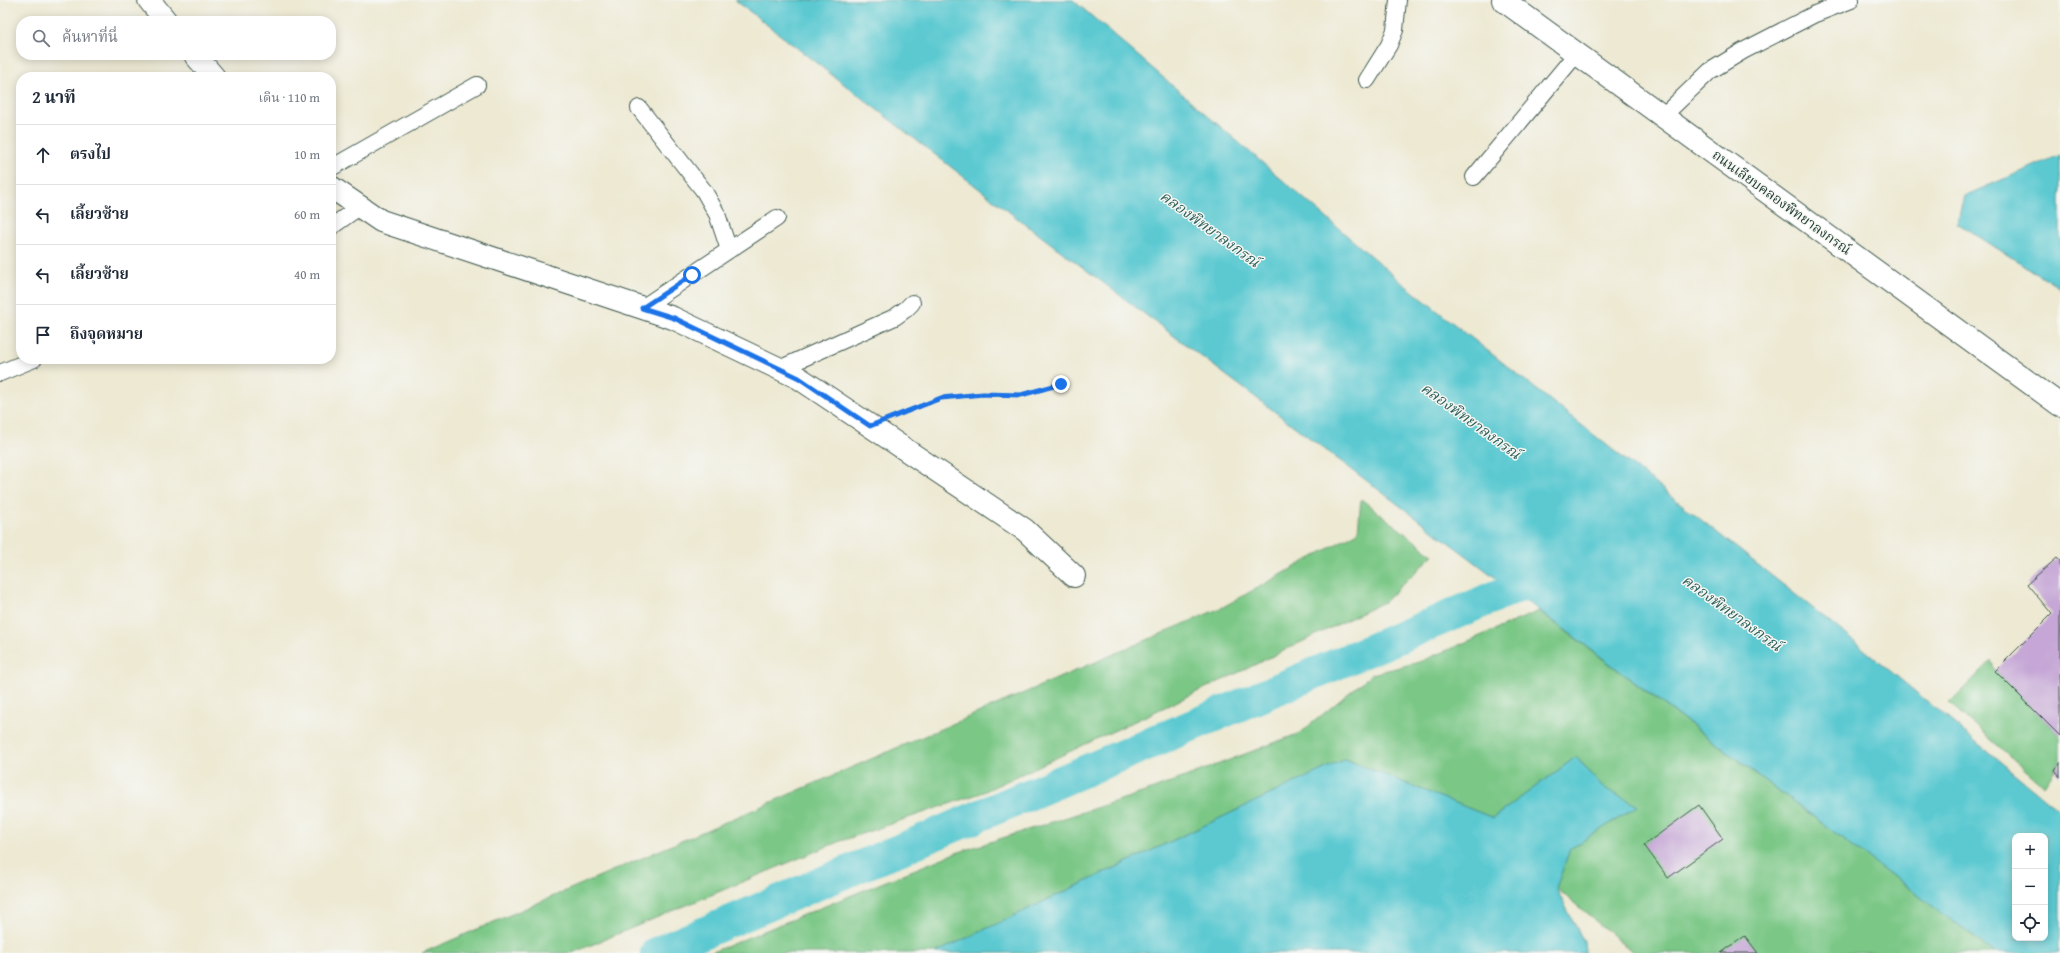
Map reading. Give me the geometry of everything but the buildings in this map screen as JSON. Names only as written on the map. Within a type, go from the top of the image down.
[{"type":"street","points":[[149,0],[162,16]]},
{"type":"street","name":"ถนนเลียบคลองพิทยาลงกรณ์","points":[[1504,0],[2060,405]]},
{"type":"street","points":[[199,60],[209,72]]},
{"type":"street","points":[[336,191],[381,221],[674,318],[799,378],[1025,530],[1074,576]]},
{"type":"lane","points":[[1367,80],[1389,45],[1395,30],[1398,0]]},
{"type":"lane","points":[[1663,116],[1710,71],[1743,51],[1815,14],[1851,0]]},
{"type":"lane","points":[[1474,177],[1577,53]]},
{"type":"lane","points":[[336,165],[477,85]]},
{"type":"lane","points":[[639,108],[704,191],[717,214],[729,250]]},
{"type":"lane","points":[[336,223],[359,207]]},
{"type":"lane","points":[[642,308],[777,218]]},
{"type":"lane","points":[[778,369],[895,317],[912,303]]},
{"type":"lane","points":[[0,373],[22,364]]},
{"type":"path","points":[[870,426],[941,398],[983,394],[1021,395],[1061,384]]},
{"type":"green space","points":[[1361,499],[1433,555],[1384,602],[1244,670],[981,793],[838,842],[572,953],[422,953],[1223,607],[1358,532]]},
{"type":"green space","points":[[1539,611],[1995,953],[1634,953],[1556,888],[1570,849],[1638,806],[1604,788],[1576,757],[1493,818],[1345,759],[935,953],[710,953],[950,855],[1151,790],[1300,733],[1372,674],[1419,662]]},
{"type":"green space","points":[[1991,661],[1995,671],[2060,736],[2060,762],[2044,786],[1949,703]]},
{"type":"water","name":"คลองพิทยาลงกรณ์","points":[[735,0],[1073,0],[1401,282],[1849,637],[2060,811],[2060,953],[1995,953],[1017,218]]},
{"type":"water","points":[[2060,155],[2060,288],[1957,223],[1964,196]]},
{"type":"water","points":[[1576,757],[1604,788],[1638,806],[1570,849],[1556,888],[1584,942],[1585,953],[935,953],[1345,759],[1493,818]]},
{"type":"waterway","points":[[656,953],[1551,573]]},
{"type":"route","points":[[692,275],[642,308],[674,318],[799,378],[870,426],[941,398],[983,394],[1021,395],[1061,384]]}]
